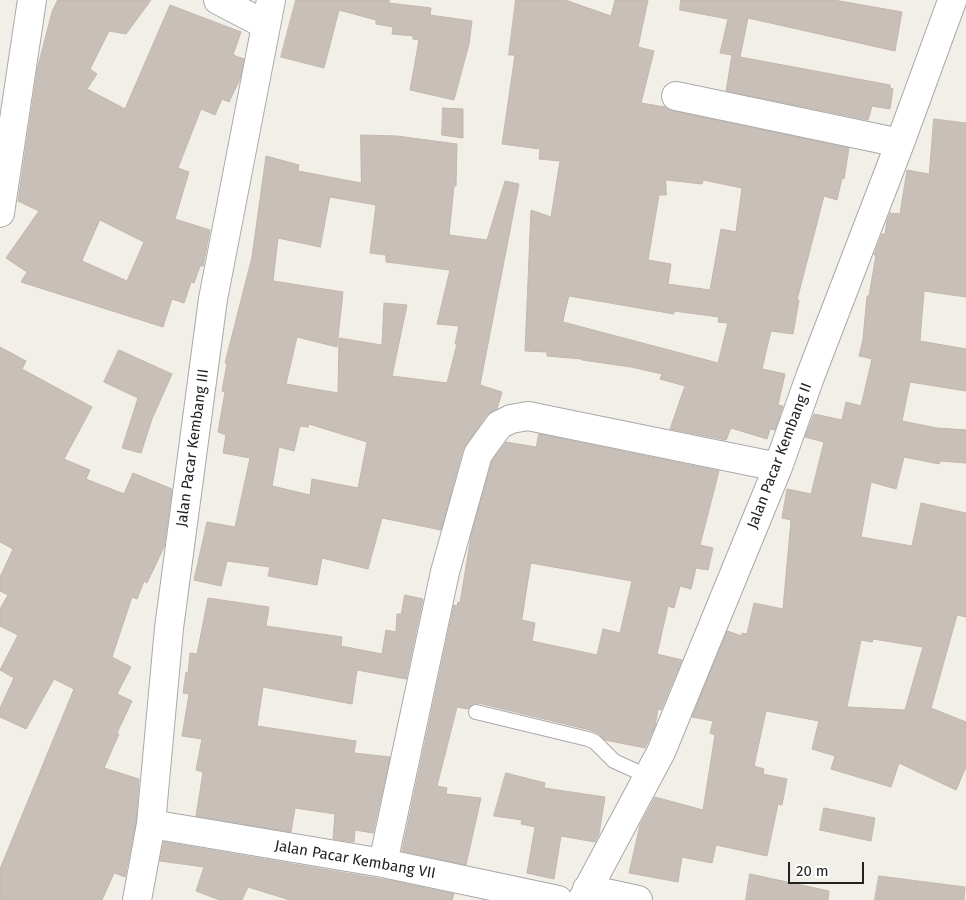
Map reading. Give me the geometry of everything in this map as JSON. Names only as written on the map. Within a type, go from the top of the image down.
[{"type":"street","points":[[0,213],[32,0]]},
{"type":"street","points":[[218,0],[268,13]]},
{"type":"street","name":"Jalan Pacar Kembang II","points":[[584,895],[660,752],[778,467],[810,377],[955,1]]},
{"type":"street","name":"Jalan Pacar Kembang III","points":[[137,900],[151,824],[169,628],[204,361],[224,236],[268,13]]},
{"type":"street","points":[[676,96],[900,143]]},
{"type":"street","points":[[383,863],[444,572],[478,454],[499,425],[511,419],[528,416],[778,467]]},
{"type":"street","name":"Jalan Pacar Kembang VII","points":[[151,824],[383,863],[558,900]]},
{"type":"street","points":[[584,895],[638,900]]},
{"type":"lane","points":[[476,712],[588,739],[595,742],[614,761],[647,776]]},
{"type":"building","points":[[58,0],[151,0],[126,34],[109,31],[90,69],[97,74],[87,89],[125,109],[170,5],[241,32],[233,55],[244,59],[240,79],[229,102],[222,99],[215,115],[201,109],[178,168],[189,172],[175,219],[210,230],[203,266],[200,266],[194,283],[191,282],[184,303],[172,299],[163,327],[21,282],[27,272],[6,258],[39,211],[18,201],[38,66],[52,12]],"holes":[[[100,220],[144,242],[127,281],[82,261]]]},
{"type":"building","points":[[296,0],[389,0],[389,3],[431,8],[430,15],[472,21],[469,44],[454,100],[410,90],[419,40],[413,39],[413,36],[392,34],[393,27],[376,24],[376,20],[339,10],[324,68],[281,57]]},
{"type":"building","points":[[516,0],[565,0],[611,16],[615,0],[648,0],[638,47],[654,51],[641,103],[849,148],[844,179],[842,178],[837,200],[824,196],[797,300],[799,300],[793,334],[771,331],[762,369],[785,374],[778,405],[783,406],[775,430],[770,429],[767,439],[731,428],[726,440],[670,429],[685,386],[660,379],[662,374],[582,359],[547,356],[547,352],[525,351],[531,210],[551,217],[560,161],[539,159],[540,149],[502,144],[515,55],[509,55]],"holes":[[[666,180],[702,184],[703,180],[742,188],[736,232],[721,229],[710,290],[668,284],[671,264],[648,260],[659,195],[666,195]],[[569,296],[674,314],[674,311],[719,317],[718,322],[728,323],[718,363],[563,322]]]},
{"type":"building","points":[[681,0],[834,0],[902,12],[895,51],[748,18],[740,57],[890,85],[890,88],[893,89],[890,109],[872,106],[868,120],[726,91],[732,55],[720,53],[728,19],[680,10]]},
{"type":"building","points":[[443,108],[463,109],[463,138],[442,135]]},
{"type":"building","points":[[934,119],[966,123],[966,297],[924,291],[920,341],[966,349],[966,391],[910,382],[902,421],[937,428],[966,430],[966,463],[940,461],[939,464],[904,457],[896,489],[871,482],[861,537],[912,546],[921,503],[966,513],[966,617],[957,615],[931,708],[966,722],[966,767],[956,790],[899,763],[891,787],[831,769],[835,756],[812,749],[819,721],[766,711],[754,766],[764,769],[763,774],[787,779],[782,805],[778,804],[767,856],[716,845],[712,863],[682,857],[678,882],[629,873],[640,825],[655,797],[703,810],[715,735],[710,733],[713,721],[692,717],[727,631],[742,636],[742,633],[747,634],[754,603],[783,609],[791,520],[782,518],[787,489],[811,494],[824,442],[805,437],[814,414],[842,420],[846,402],[861,406],[872,359],[859,356],[863,339],[867,296],[869,296],[876,255],[874,255],[882,234],[885,234],[890,213],[900,214],[907,170],[929,174]],"holes":[[[873,639],[923,647],[905,710],[847,707],[861,640],[872,642]]]},
{"type":"building","points":[[361,135],[397,136],[457,144],[456,186],[454,186],[449,235],[487,240],[505,181],[519,184],[480,385],[502,392],[497,409],[486,416],[463,449],[441,530],[382,518],[368,569],[322,558],[317,585],[268,576],[270,567],[227,561],[221,586],[194,580],[207,522],[235,527],[250,458],[223,453],[226,435],[218,432],[225,392],[222,391],[227,363],[225,363],[252,257],[266,156],[299,165],[298,171],[361,183]],"holes":[[[330,197],[376,205],[370,253],[386,255],[386,262],[450,270],[437,324],[459,326],[455,344],[457,344],[447,383],[392,376],[407,305],[384,303],[382,345],[339,338],[338,393],[286,384],[297,337],[337,347],[343,292],[273,281],[278,238],[320,247]],[[309,424],[367,442],[358,488],[312,479],[310,495],[272,486],[279,447],[294,451],[300,426],[308,427]]]},
{"type":"building","points":[[0,347],[26,361],[22,369],[92,407],[64,459],[90,470],[86,479],[124,494],[133,473],[172,489],[164,547],[147,583],[144,581],[137,599],[132,597],[112,657],[131,667],[117,694],[132,701],[117,733],[119,734],[104,768],[139,779],[136,822],[125,877],[114,873],[102,900],[0,900],[0,869],[74,689],[54,679],[26,729],[0,717],[0,708],[14,678],[0,670],[18,635],[0,626],[0,609],[8,595],[0,591],[0,577],[13,549],[0,542]]},
{"type":"building","points":[[119,350],[172,374],[152,419],[141,453],[122,448],[138,398],[104,382]]},
{"type":"building","points":[[539,434],[719,471],[700,545],[713,548],[708,570],[696,568],[691,589],[680,586],[674,608],[668,606],[657,654],[682,660],[661,710],[658,709],[655,726],[645,748],[605,740],[599,734],[590,730],[478,703],[473,704],[468,709],[457,707],[437,786],[447,788],[446,794],[481,798],[466,865],[402,851],[454,605],[457,606],[458,602],[460,603],[471,536],[492,461],[506,442],[536,447]],"holes":[[[531,563],[632,581],[620,633],[603,629],[597,655],[532,641],[535,623],[522,620]]]},
{"type":"building","points":[[405,595],[423,599],[406,679],[357,670],[352,704],[263,687],[257,726],[356,741],[354,753],[390,757],[373,833],[355,830],[354,842],[333,839],[335,814],[295,808],[291,832],[196,816],[203,772],[196,770],[202,739],[182,736],[189,694],[183,693],[190,653],[197,654],[208,598],[269,607],[266,626],[342,637],[341,646],[382,654],[386,630],[396,632],[397,614],[401,614]]},
{"type":"building","points":[[506,773],[545,783],[544,788],[605,797],[599,834],[595,842],[561,836],[554,879],[527,873],[535,827],[521,824],[522,820],[494,816]]},
{"type":"building","points":[[824,808],[875,818],[871,841],[820,830]]},
{"type":"building","points":[[164,842],[393,881],[454,894],[452,900],[290,900],[248,887],[242,900],[220,900],[196,891],[204,867],[160,861]]},
{"type":"building","points":[[750,874],[829,891],[828,900],[746,900]]},
{"type":"building","points":[[879,876],[965,887],[964,900],[875,900]]}]
